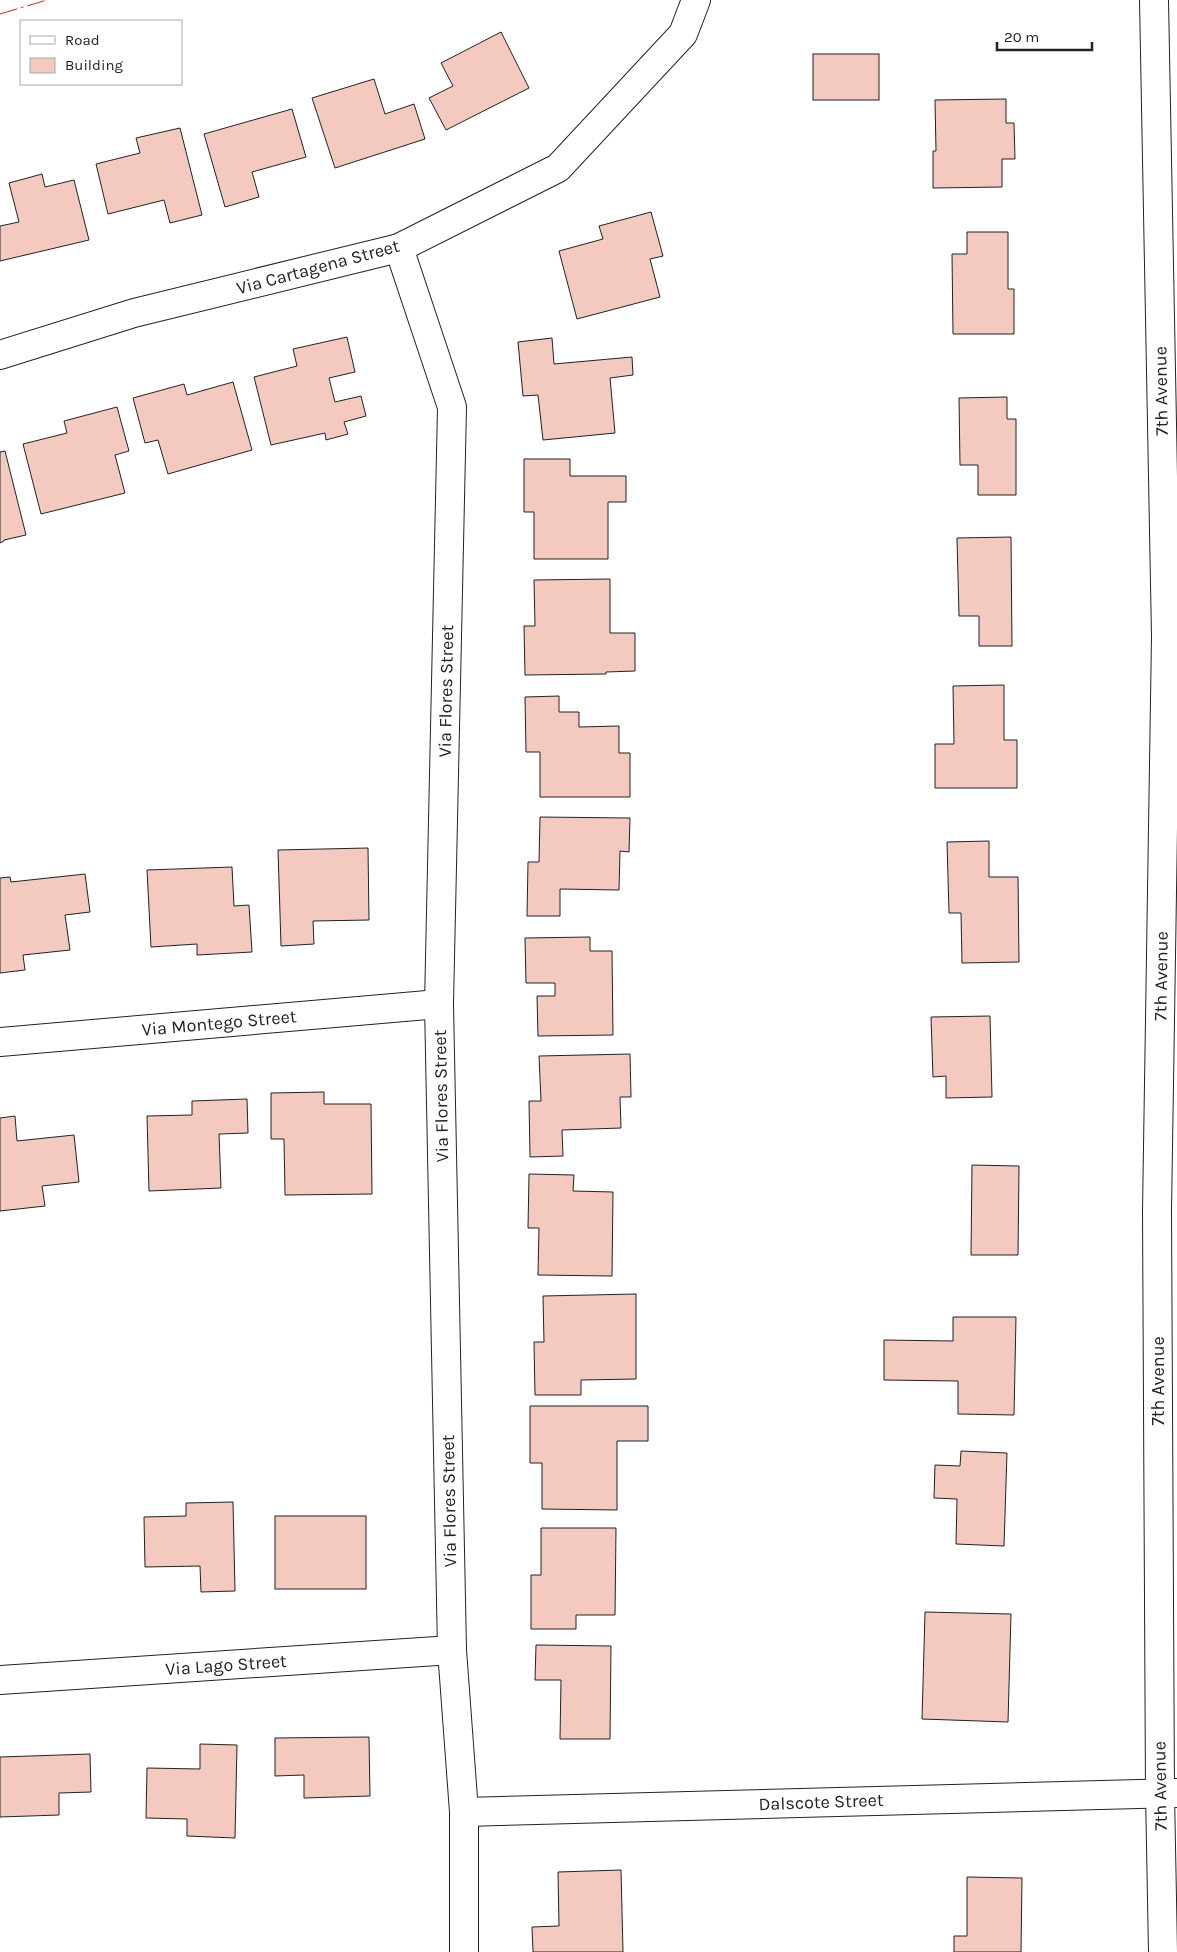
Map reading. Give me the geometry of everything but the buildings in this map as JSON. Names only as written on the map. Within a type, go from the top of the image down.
[{"type":"street","name":"Via Cartagena Street","points":[[0,354],[134,313],[398,248],[558,168],[682,34],[696,0]]},
{"type":"street","name":"7th Avenue","points":[[1154,0],[1165,49],[1171,636],[1167,1211],[1168,1793],[1163,1952]]},
{"type":"street","name":"Via Flores Street","points":[[398,248],[452,407],[439,1004],[452,1650],[464,1812],[464,1952]]},
{"type":"street","name":"Via Montego Street","points":[[0,1042],[439,1004]]},
{"type":"street","name":"Via Lago Street","points":[[0,1680],[452,1650]]},
{"type":"street","name":"Dalscote Street","points":[[464,1812],[1168,1793]]},
{"type":"power","points":[[0,14],[47,0]]}]
